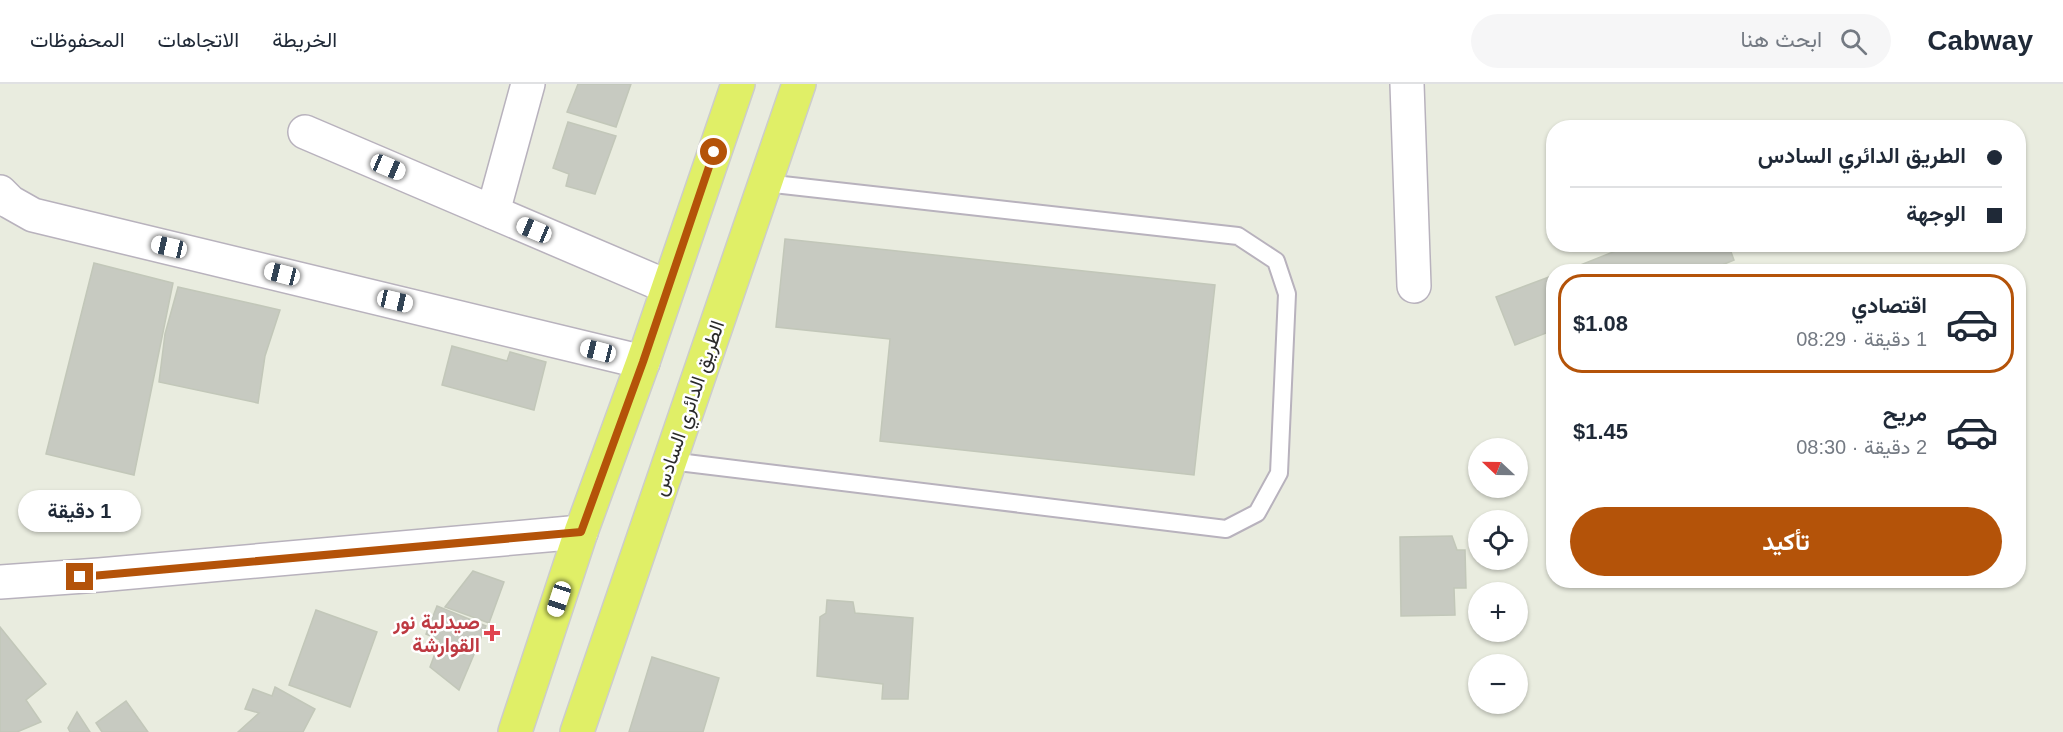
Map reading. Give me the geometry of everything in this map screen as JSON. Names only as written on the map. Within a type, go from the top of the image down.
[{"type":"highway","points":[[515,732],[581,532],[643,362],[738,84]]},
{"type":"highway","name":"الطريق الدائري السادس","points":[[577,732],[799,84]]},
{"type":"street","points":[[493,212],[528,84]]},
{"type":"street","points":[[1407,84],[1414,286]]},
{"type":"street","points":[[305,132],[668,287]]},
{"type":"street","points":[[0,192],[10,202],[33,215],[643,362]]},
{"type":"street","points":[[0,582],[581,532]]},
{"type":"lane","points":[[670,461],[1226,529],[1257,513],[1279,473],[1287,294],[1276,261],[1238,236],[765,183]]},
{"type":"building","points":[[578,84],[631,84],[616,127],[567,112]]},
{"type":"building","points":[[568,122],[616,136],[595,194],[566,186],[569,174],[553,168]]},
{"type":"building","points":[[785,239],[1215,285],[1194,475],[880,441],[890,339],[776,327]]},
{"type":"building","points":[[1613,252],[1731,252],[1734,260],[1724,264],[1583,264]]},
{"type":"building","points":[[94,263],[173,283],[134,475],[46,454]]},
{"type":"building","points":[[1546,278],[1546,333],[1515,345],[1496,297]]},
{"type":"building","points":[[178,287],[280,310],[265,356],[258,403],[159,382],[165,334]]},
{"type":"building","points":[[452,346],[507,361],[510,352],[546,362],[534,410],[442,385]]},
{"type":"building","points":[[1452,536],[1457,550],[1465,550],[1466,588],[1454,588],[1455,615],[1401,616],[1400,537]]},
{"type":"building","points":[[473,571],[504,582],[489,623],[445,607]]},
{"type":"building","points":[[827,600],[853,602],[855,613],[913,618],[908,699],[882,699],[883,684],[817,676],[820,617],[826,613]]},
{"type":"building","points":[[437,606],[486,626],[459,690],[430,667],[440,640],[426,634]]},
{"type":"building","points":[[316,610],[377,632],[350,707],[289,685]]},
{"type":"building","points":[[0,627],[46,684],[26,700],[41,722],[17,732],[0,732]]},
{"type":"building","points":[[652,657],[719,678],[703,732],[629,732]]},
{"type":"building","points":[[275,687],[315,709],[303,732],[238,732],[259,713],[245,709],[253,689],[272,696]]},
{"type":"building","points":[[126,701],[148,732],[102,732],[96,723]]},
{"type":"building","points":[[77,712],[90,732],[70,732],[68,728]]},
{"type":"place","name":"صيدلية نور القوارشة","points":[[492,633]]},
{"type":"route","points":[[80,577],[447,546],[581,532],[643,362],[714,152]]}]
